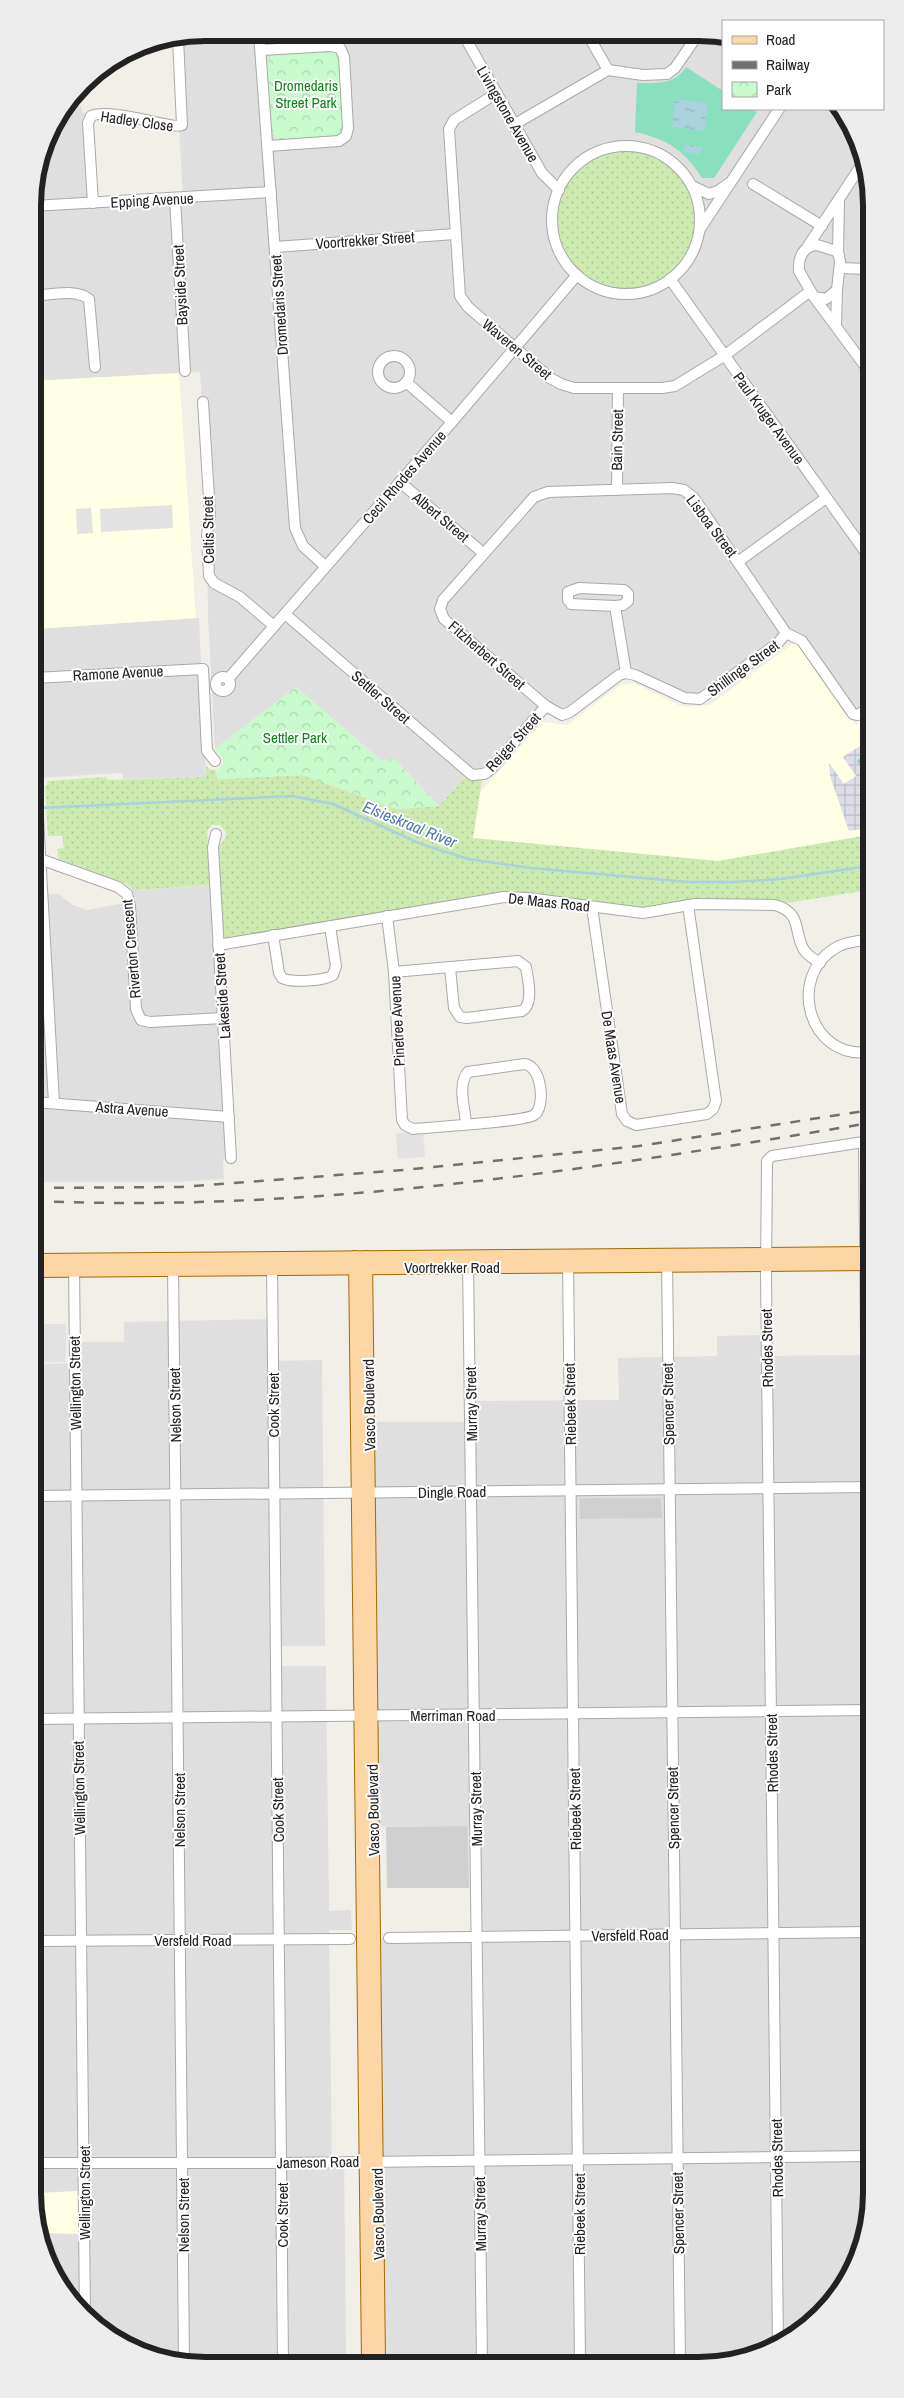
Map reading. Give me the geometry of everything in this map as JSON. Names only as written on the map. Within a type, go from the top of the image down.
[{"type":"main road","name":"Voortrekker Road","points":[[41,1261],[74,1265],[862,1259]]},
{"type":"main road","name":"Vasco Boulevard","points":[[361,1262],[372,2162],[380,2357]]},
{"type":"main road","name":"Voortrekker Road","points":[[41,1270],[74,1265]]},
{"type":"main road","name":"Vasco Boulevard","points":[[368,2357],[372,2162]]},
{"type":"street","name":"Livingstone Avenue","points":[[467,41],[542,173],[559,190]]},
{"type":"street","points":[[592,41],[608,70]]},
{"type":"street","points":[[515,124],[608,70],[643,75],[667,74],[675,68],[694,41]]},
{"type":"street","name":"Dromedaris Street","points":[[260,42],[296,531],[303,546],[325,566]]},
{"type":"street","name":"Hadley Close","points":[[93,203],[88,122],[91,116],[96,114],[144,118],[175,127],[181,126],[178,44]]},
{"type":"street","points":[[261,50],[331,46],[340,48],[344,57],[348,128],[346,136],[339,141],[268,146]]},
{"type":"street","name":"Waveren Street","points":[[497,93],[454,120],[449,129],[461,298],[468,307],[553,380],[565,386],[618,389],[675,386],[724,356],[812,294]]},
{"type":"street","points":[[700,229],[697,200],[692,186],[681,170],[666,158],[648,149],[619,146],[600,151],[583,160],[569,173],[559,190],[553,208],[554,235],[563,257],[577,274],[598,288],[623,293],[648,290],[670,279],[690,257],[700,229],[778,110]]},
{"type":"street","points":[[859,169],[801,256],[799,270],[812,294],[863,363]]},
{"type":"street","points":[[692,186],[709,194],[718,191],[732,181]]},
{"type":"street","points":[[753,184],[822,226]]},
{"type":"street","name":"Epping Avenue","points":[[42,206],[271,192]]},
{"type":"street","name":"Bayside Street","points":[[175,199],[185,371]]},
{"type":"street","points":[[836,325],[840,268],[838,253],[839,200]]},
{"type":"street","name":"Voortrekker Street","points":[[275,246],[455,234]]},
{"type":"street","points":[[808,246],[821,245],[838,253]]},
{"type":"street","points":[[840,268],[863,269]]},
{"type":"street","name":"Cecil Rhodes Avenue","points":[[228,679],[452,422],[577,274]]},
{"type":"street","name":"Paul Kruger Avenue","points":[[670,279],[863,548]]},
{"type":"street","points":[[812,294],[826,299],[837,290]]},
{"type":"street","points":[[42,295],[71,293],[85,296],[89,299],[95,367]]},
{"type":"street","points":[[406,382],[452,422]]},
{"type":"street","name":"Bain Street","points":[[617,490],[618,389]]},
{"type":"street","name":"Celtis Street","points":[[203,402],[210,514],[208,535],[209,576],[214,583],[240,597],[274,626]]},
{"type":"street","name":"Albert Street","points":[[400,482],[483,553]]},
{"type":"street","name":"Lisboa Street","points":[[483,553],[534,497],[548,492],[657,488],[684,490],[694,498],[739,561],[786,633],[802,641],[853,714],[858,715],[863,712]]},
{"type":"street","points":[[739,561],[826,498]]},
{"type":"street","name":"Fitzherbert Street","points":[[483,553],[443,600],[440,609],[441,614],[444,619],[546,706]]},
{"type":"street","points":[[578,588],[617,589],[626,592],[629,597],[627,603],[616,606],[574,604],[569,602],[568,595],[570,590],[578,588]]},
{"type":"street","points":[[546,706],[559,715],[568,714],[619,676],[626,673],[616,606]]},
{"type":"street","name":"Settler Street","points":[[285,614],[463,768],[472,775],[479,775]]},
{"type":"street","name":"Shillinge Street","points":[[626,673],[635,675],[685,698],[697,699],[707,695],[778,643],[786,633]]},
{"type":"street","name":"Ramone Avenue","points":[[42,678],[202,669],[207,751],[215,762]]},
{"type":"street","name":"Reiger Street","points":[[479,775],[490,770],[546,706]]},
{"type":"street","name":"Lakeside Street","points":[[216,834],[213,847],[231,1158]]},
{"type":"street","name":"Riverton Crescent","points":[[42,860],[118,887],[127,894],[130,906],[136,1009],[141,1020],[150,1022],[224,1018]]},
{"type":"street","name":"De Maas Road","points":[[218,945],[504,897],[528,898],[644,913],[688,905],[767,904],[780,907],[793,916],[806,953],[820,962]]},
{"type":"street","name":"De Maas Avenue","points":[[592,907],[622,1114],[627,1121],[636,1125],[707,1114],[713,1109],[716,1101],[688,905]]},
{"type":"street","name":"Pinetree Avenue","points":[[387,916],[394,972],[402,1120],[405,1125],[413,1129],[466,1123]]},
{"type":"street","points":[[42,925],[54,1103]]},
{"type":"street","points":[[273,935],[279,973],[282,978],[291,981],[326,979],[333,975],[336,966],[330,926]]},
{"type":"street","points":[[863,941],[838,947],[820,962],[813,974],[808,991],[809,1008],[814,1023],[829,1040],[839,1048],[863,1052]]},
{"type":"street","points":[[394,972],[450,968],[509,960],[521,962],[526,967],[527,974],[527,1006],[522,1011],[467,1018],[460,1017],[454,1008],[450,968]]},
{"type":"street","points":[[524,1064],[529,1064],[536,1070],[540,1102],[539,1110],[534,1115],[466,1123],[462,1087],[463,1080],[468,1072],[524,1064]]},
{"type":"street","name":"Astra Avenue","points":[[42,1102],[229,1117]]},
{"type":"street","name":"Rhodes Street","points":[[778,2337],[766,1259],[767,1161],[772,1156],[863,1142]]},
{"type":"street","name":"Spencer Street","points":[[667,1260],[680,2357]]},
{"type":"street","name":"Murray Street","points":[[468,1261],[482,2357]]},
{"type":"street","name":"Riebeek Street","points":[[568,1261],[580,2357]]},
{"type":"street","name":"Cook Street","points":[[272,1263],[283,2357]]},
{"type":"street","name":"Nelson Street","points":[[173,1264],[184,2355]]},
{"type":"street","name":"Wellington Street","points":[[74,1265],[85,2304]]},
{"type":"street","name":"Dingle Road","points":[[41,1496],[862,1487]]},
{"type":"street","name":"Merriman Road","points":[[41,1719],[475,1716],[862,1710]]},
{"type":"street","name":"Versfeld Road","points":[[389,1938],[862,1932]]},
{"type":"street","name":"Versfeld Road","points":[[41,1941],[350,1939]]},
{"type":"street","name":"Jameson Road","points":[[41,2164],[862,2156]]},
{"type":"shaded area","points":[[698,41],[722,43],[722,110],[832,110],[841,123],[854,153],[860,173],[863,206],[863,712],[858,715],[801,642],[787,635],[701,699],[626,674],[571,712],[546,707],[491,770],[468,773],[439,806],[395,759],[382,761],[296,687],[215,749],[208,617],[207,535],[209,514],[200,372],[42,381],[42,195],[44,173],[58,133],[75,106],[81,106],[82,112],[90,116],[92,202],[183,198],[174,44],[195,42]]},
{"type":"shaded area","points":[[179,373],[196,618],[42,629],[42,381]]},
{"type":"shaded area","points":[[172,505],[173,528],[101,532],[100,509]]},
{"type":"shaded area","points":[[91,508],[93,533],[77,534],[76,509]]},
{"type":"shaded area","points":[[199,618],[206,777],[123,779],[122,773],[42,778],[42,628]]},
{"type":"shaded area","points":[[796,641],[856,725],[863,720],[863,836],[718,861],[473,838],[480,793],[542,722],[567,725],[620,685],[634,683],[681,706],[710,705]]},
{"type":"shaded area","points":[[863,744],[863,756],[856,761],[863,771],[863,829],[849,831],[830,776],[829,763],[844,784],[856,776],[843,757]]},
{"type":"shaded area","points":[[215,885],[231,1158],[223,1159],[224,1179],[177,1182],[42,1182],[42,889],[43,895],[59,894],[71,904],[87,910],[119,904],[132,890]]},
{"type":"shaded area","points":[[423,1131],[425,1157],[398,1159],[396,1134]]},
{"type":"shaded area","points":[[273,1319],[274,1361],[322,1360],[325,1646],[277,1646],[276,1666],[326,1666],[329,1911],[351,1910],[352,1930],[329,1930],[332,2162],[344,2162],[346,2355],[206,2357],[173,2354],[133,2340],[123,2335],[89,2309],[75,2292],[63,2275],[44,2225],[41,2192],[41,1364],[76,1363],[76,1342],[124,1342],[124,1322]]},
{"type":"shaded area","points":[[41,1324],[66,1324],[66,1362],[41,1362]]},
{"type":"shaded area","points":[[765,1335],[765,1356],[862,1355],[862,2203],[860,2225],[854,2245],[841,2275],[822,2301],[807,2316],[771,2340],[731,2354],[698,2357],[381,2357],[376,1939],[475,1936],[473,1826],[374,1827],[370,1422],[471,1422],[471,1401],[619,1400],[618,1358],[717,1356],[717,1336]]},
{"type":"shaded area","points":[[580,1498],[661,1498],[662,1518],[580,1519]]},
{"type":"shaded area","points":[[468,1826],[469,1888],[387,1888],[386,1827]]},
{"type":"shaded area","points":[[78,2191],[78,2234],[46,2233],[41,2193]]},
{"type":"green space","name":"Dromedaris Street Park","points":[[333,51],[339,58],[345,125],[342,133],[337,137],[277,141],[272,132],[267,63],[272,54]]},
{"type":"green space","points":[[686,67],[722,90],[722,110],[753,110],[757,112],[714,178],[702,178],[681,153],[666,142],[635,132],[637,83],[664,82],[682,73]]},
{"type":"green space","points":[[626,150],[652,156],[675,170],[689,193],[695,219],[689,245],[675,268],[652,282],[626,288],[600,282],[577,268],[563,245],[557,219],[563,193],[577,170],[600,156]]},
{"type":"green space","name":"Settler Park","points":[[296,687],[382,761],[394,758],[439,806],[397,809],[302,775],[217,779],[216,770],[222,765],[223,759],[215,749]]},
{"type":"green space","points":[[863,756],[863,771],[856,761]]},
{"type":"green space","points":[[206,765],[209,769],[216,770],[217,779],[302,775],[397,809],[439,806],[466,776],[475,780],[482,780],[473,838],[718,861],[863,836],[863,891],[787,903],[770,899],[696,899],[642,909],[508,893],[493,894],[228,940],[223,935],[218,848],[225,838],[226,832],[220,825],[212,825],[207,831],[210,885],[133,890],[127,884],[59,859],[57,849],[64,848],[62,836],[48,836],[45,788],[48,781],[105,777],[108,780],[206,777]]},
{"type":"water","points":[[675,99],[708,103],[705,131],[672,127]]},
{"type":"water","points":[[684,145],[702,147],[702,154],[683,152]]},
{"type":"waterway","name":"Elsieskraal River","points":[[42,808],[292,796],[333,804],[421,844],[468,859],[531,868],[688,882],[734,882],[781,879],[863,867]]},
{"type":"railway","points":[[42,1188],[181,1187],[404,1170],[639,1146],[863,1111]]},
{"type":"railway","points":[[41,1201],[140,1203],[245,1200],[349,1194],[454,1184],[558,1171],[863,1124]]}]
